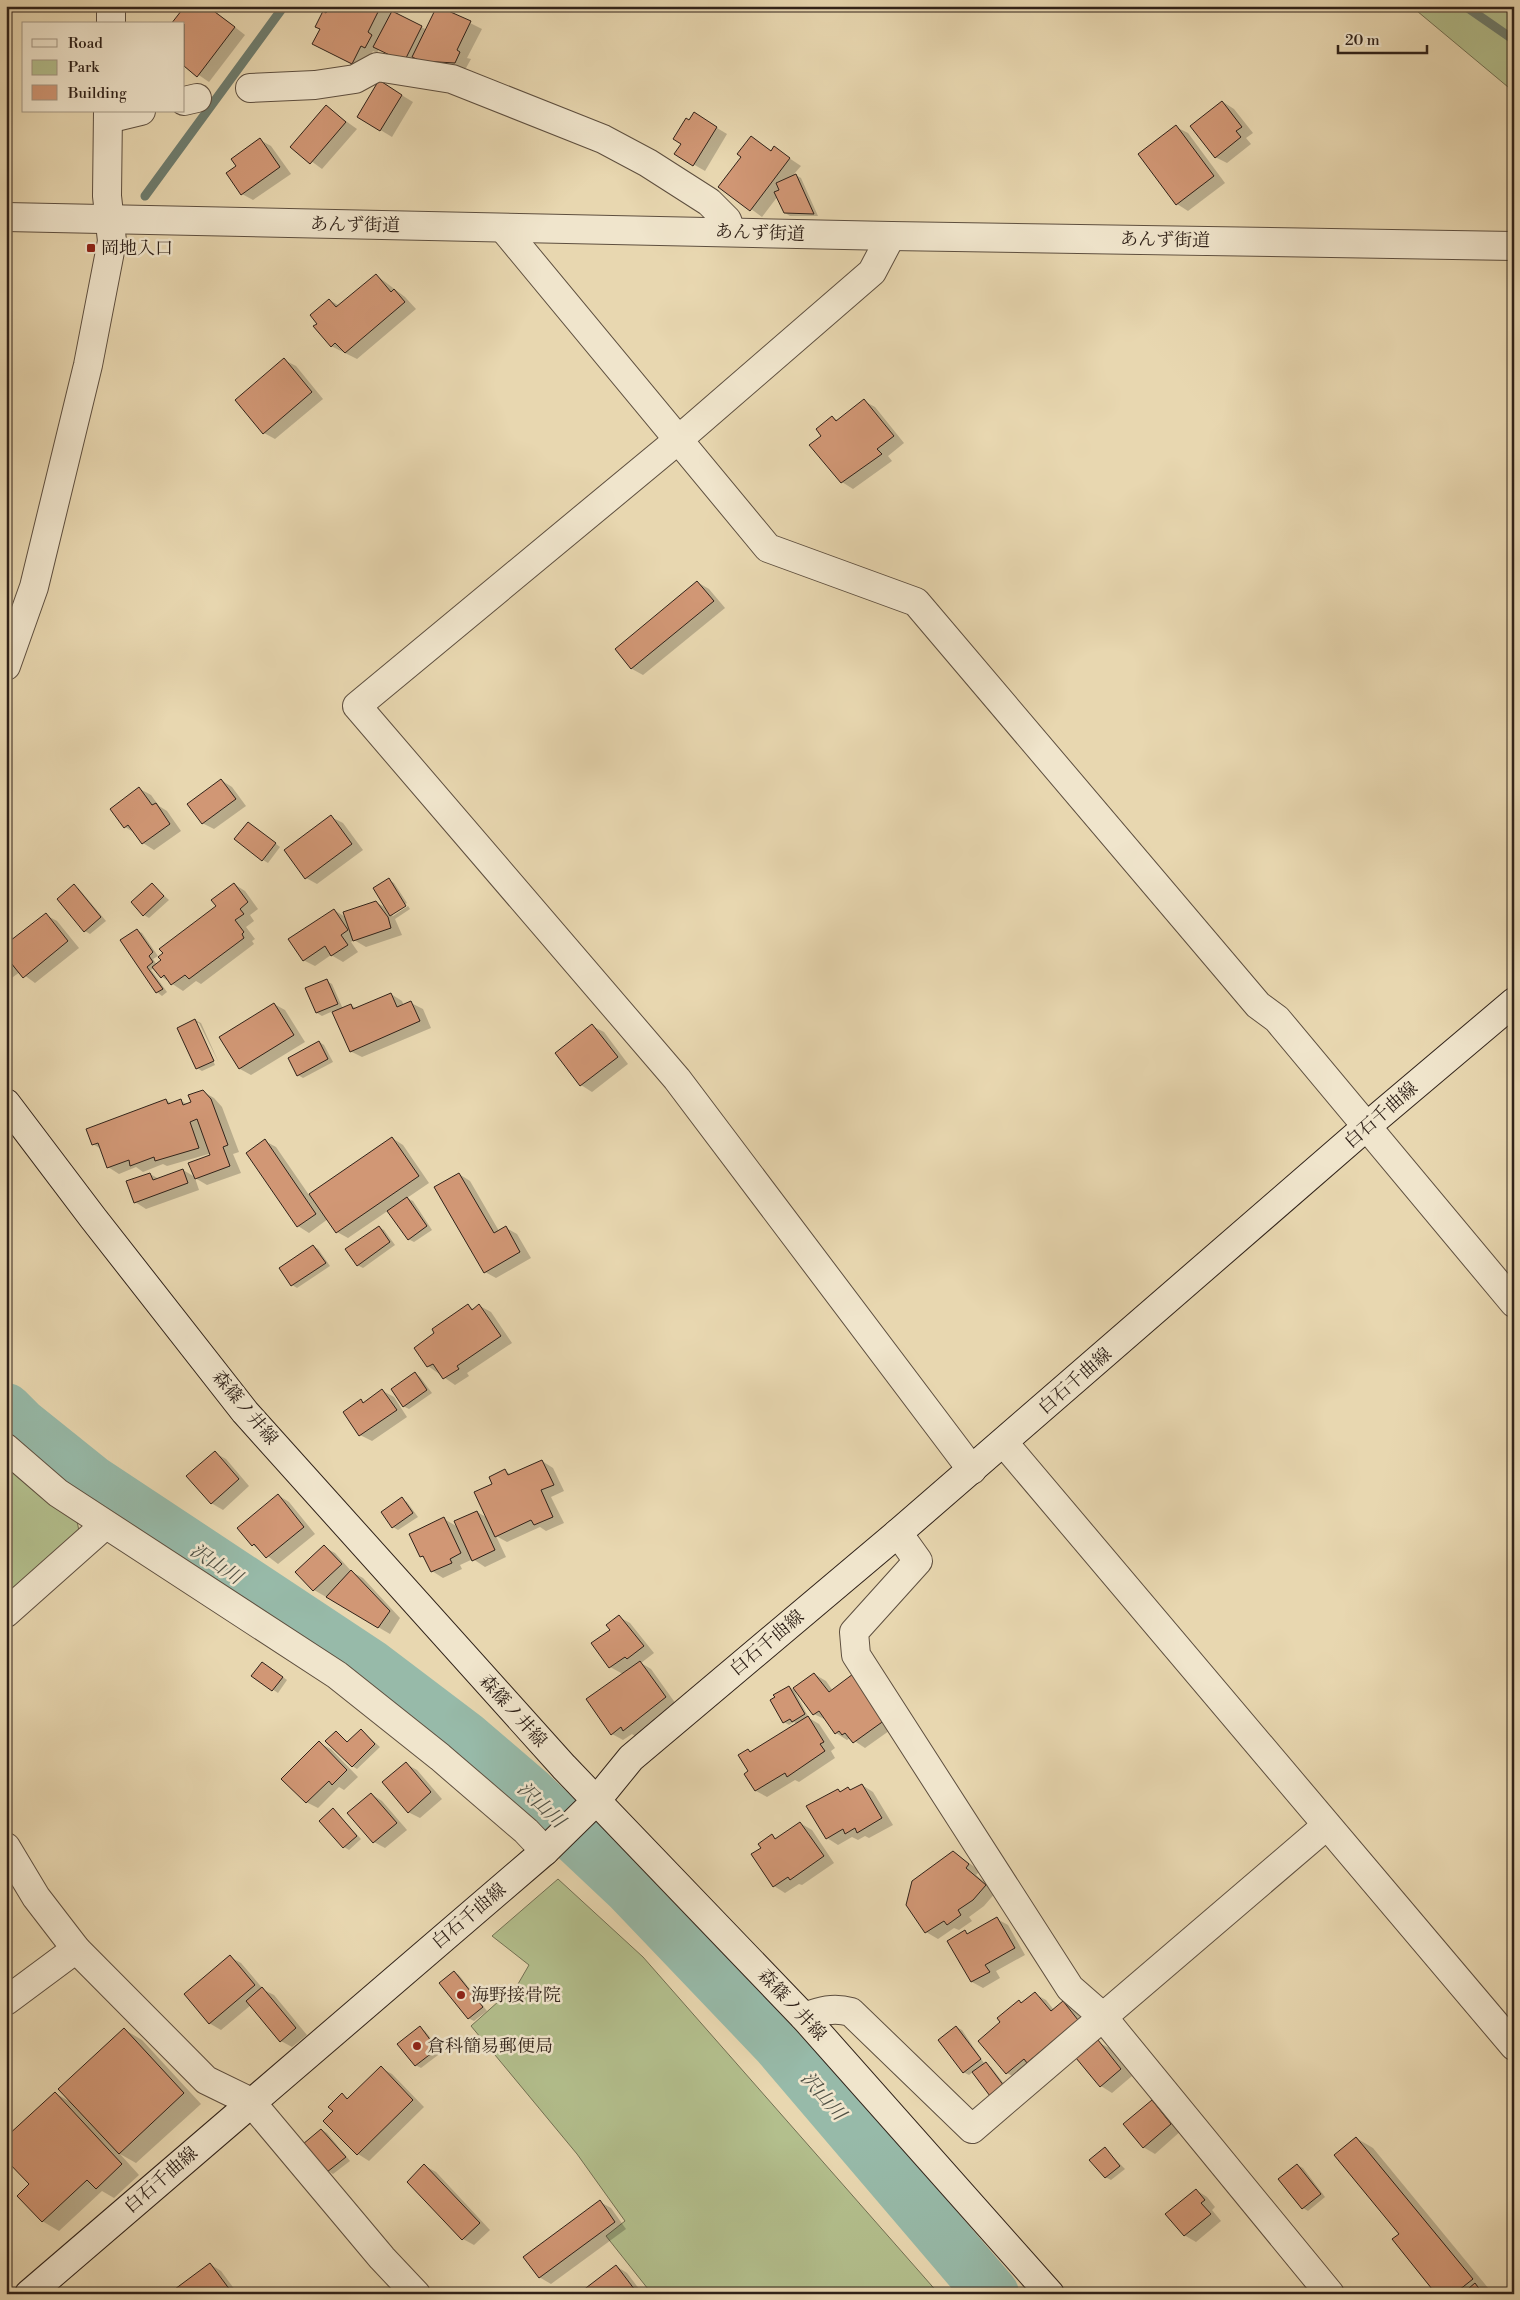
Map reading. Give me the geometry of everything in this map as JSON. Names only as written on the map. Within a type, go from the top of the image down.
[{"type":"street","points":[[111,22],[112,6]]},
{"type":"street","points":[[250,88],[315,85],[355,79],[377,67],[452,79],[603,139],[648,163],[708,202],[727,220],[731,231]]},
{"type":"street","points":[[6,666],[34,587],[88,365],[112,241],[107,196],[108,115],[133,112]]},
{"type":"street","name":"あんず街道","points":[[6,217],[731,231],[891,236],[1514,246]]},
{"type":"street","points":[[504,228],[768,548],[916,602],[1258,1005],[1277,1019],[1514,1303]]},
{"type":"street","points":[[891,236],[872,272],[678,440],[357,706],[677,1080],[972,1470]]},
{"type":"street","name":"白石千曲線","points":[[29,2294],[547,1850],[593,1804],[631,1758],[1004,1443],[1366,1127],[1514,1002]]},
{"type":"street","name":"森篠ノ井線","points":[[6,1103],[92,1218],[245,1412],[593,1804],[804,2016],[1050,2294]]},
{"type":"street","points":[[1004,1443],[1514,2046]]},
{"type":"street","points":[[6,1448],[58,1493],[337,1675],[440,1757],[547,1850]]},
{"type":"street","points":[[6,1613],[105,1525]]},
{"type":"street","points":[[898,1533],[918,1561],[854,1632],[856,1655],[1070,1988],[1102,2016],[1330,2294]]},
{"type":"street","points":[[804,2016],[837,2008],[851,2012],[972,2129],[1326,1826]]},
{"type":"street","points":[[6,1847],[36,1897],[76,1949],[206,2080],[251,2102],[382,2258],[416,2294]]},
{"type":"street","points":[[6,2001],[76,1949]]},
{"type":"green space","points":[[1411,6],[1514,6],[1514,92]]},
{"type":"green space","points":[[6,1461],[77,1521],[79,1531],[6,1594]]},
{"type":"green space","points":[[558,1879],[643,1957],[939,2294],[652,2294],[606,2236],[625,2221],[577,2154],[471,2026],[518,1984],[529,1965],[492,1936]]},
{"type":"building","points":[[185,6],[207,6],[235,27],[197,77],[185,67],[185,22],[173,22]]},
{"type":"building","points":[[330,6],[381,6],[368,32],[372,35],[365,48],[361,46],[352,64],[312,44],[320,29],[315,27],[323,11],[326,13]]},
{"type":"building","points":[[437,6],[471,21],[457,50],[460,52],[455,63],[421,61],[412,57]]},
{"type":"building","points":[[392,11],[422,26],[404,62],[373,47]]},
{"type":"building","points":[[379,80],[402,95],[380,131],[357,117]]},
{"type":"building","points":[[1222,101],[1242,127],[1236,131],[1241,137],[1215,158],[1190,126]]},
{"type":"building","points":[[326,105],[346,122],[310,164],[290,147]]},
{"type":"building","points":[[694,112],[717,127],[693,166],[674,154],[681,144],[673,139],[686,118],[689,120]]},
{"type":"building","points":[[1176,125],[1214,176],[1176,205],[1138,154]]},
{"type":"building","points":[[751,136],[771,151],[774,146],[790,158],[750,211],[718,187],[741,157],[737,154]]},
{"type":"building","points":[[260,138],[280,167],[241,195],[226,173],[236,166],[231,159]]},
{"type":"building","points":[[796,174],[814,214],[784,213],[774,192],[779,190],[776,183]]},
{"type":"building","points":[[376,274],[391,292],[394,289],[405,302],[345,353],[335,343],[331,347],[313,326],[317,324],[310,315],[329,299],[336,307]]},
{"type":"building","points":[[284,358],[312,392],[263,434],[235,400]]},
{"type":"building","points":[[864,399],[894,436],[877,449],[882,454],[841,483],[809,445],[821,436],[816,429],[832,416],[836,421]]},
{"type":"building","points":[[697,581],[714,601],[631,669],[615,649]]},
{"type":"building","points":[[221,779],[236,799],[202,824],[187,804]]},
{"type":"building","points":[[139,787],[152,805],[156,803],[170,824],[142,844],[128,825],[124,828],[110,809]]},
{"type":"building","points":[[331,815],[352,844],[305,879],[284,850]]},
{"type":"building","points":[[248,822],[276,843],[262,861],[234,839]]},
{"type":"building","points":[[389,878],[406,906],[390,916],[373,888]]},
{"type":"building","points":[[152,883],[164,896],[143,916],[131,902]]},
{"type":"building","points":[[234,883],[248,902],[240,909],[244,914],[235,920],[244,932],[242,934],[244,938],[189,979],[185,975],[171,985],[164,975],[161,978],[152,967],[161,960],[158,957],[163,953],[159,949],[216,906],[211,900]]},
{"type":"building","points":[[74,884],[101,917],[84,932],[57,899]]},
{"type":"building","points":[[376,901],[388,917],[391,928],[353,941],[343,912]]},
{"type":"building","points":[[334,909],[348,930],[341,935],[348,945],[331,956],[325,946],[303,961],[288,939]]},
{"type":"building","points":[[46,913],[68,941],[23,978],[11,963],[6,967],[6,944]]},
{"type":"building","points":[[137,929],[153,952],[149,956],[153,962],[147,967],[163,989],[156,993],[120,940]]},
{"type":"building","points":[[327,979],[338,1004],[316,1013],[305,988]]},
{"type":"building","points":[[391,993],[397,1007],[411,1001],[420,1021],[350,1052],[332,1012],[351,1004],[353,1009]]},
{"type":"building","points":[[274,1003],[294,1035],[239,1069],[219,1037]]},
{"type":"building","points":[[195,1019],[214,1061],[196,1069],[177,1028]]},
{"type":"building","points":[[592,1024],[618,1057],[580,1086],[555,1053]]},
{"type":"building","points":[[319,1041],[328,1059],[297,1076],[288,1058]]},
{"type":"building","points":[[203,1090],[211,1099],[228,1145],[223,1147],[230,1166],[195,1179],[188,1163],[210,1155],[197,1119],[190,1122],[199,1148],[155,1161],[154,1157],[130,1166],[129,1160],[107,1168],[98,1143],[92,1145],[86,1129],[166,1099],[168,1104],[181,1099],[183,1105],[191,1102],[188,1095]]},
{"type":"building","points":[[392,1137],[419,1176],[336,1233],[309,1194]]},
{"type":"building","points":[[265,1139],[316,1214],[297,1227],[246,1153]]},
{"type":"building","points":[[183,1169],[188,1183],[134,1203],[126,1181],[150,1173],[153,1180]]},
{"type":"building","points":[[459,1173],[494,1233],[506,1226],[520,1252],[484,1273],[434,1187]]},
{"type":"building","points":[[407,1197],[427,1226],[408,1240],[387,1211]]},
{"type":"building","points":[[379,1226],[390,1242],[357,1266],[345,1249]]},
{"type":"building","points":[[313,1245],[326,1263],[291,1286],[279,1268]]},
{"type":"building","points":[[468,1304],[472,1310],[479,1304],[501,1336],[457,1366],[459,1369],[443,1379],[433,1364],[427,1367],[414,1348],[434,1333],[432,1329]]},
{"type":"building","points":[[415,1372],[427,1390],[403,1407],[391,1389]]},
{"type":"building","points":[[382,1389],[397,1410],[359,1436],[343,1412],[361,1399],[363,1403]]},
{"type":"building","points":[[215,1451],[239,1479],[211,1504],[186,1476]]},
{"type":"building","points":[[542,1460],[554,1485],[541,1490],[553,1517],[534,1525],[531,1520],[495,1537],[474,1492],[492,1484],[489,1477],[505,1469],[508,1475]]},
{"type":"building","points":[[278,1494],[304,1527],[266,1558],[254,1544],[252,1546],[237,1528]]},
{"type":"building","points":[[402,1497],[413,1513],[392,1528],[381,1512]]},
{"type":"building","points":[[477,1511],[495,1550],[472,1561],[454,1521]]},
{"type":"building","points":[[444,1517],[461,1553],[450,1559],[452,1563],[431,1572],[423,1556],[420,1557],[409,1534]]},
{"type":"building","points":[[324,1545],[342,1564],[313,1591],[295,1572]]},
{"type":"building","points":[[351,1570],[390,1611],[378,1628],[326,1597]]},
{"type":"building","points":[[619,1615],[644,1646],[627,1659],[625,1657],[609,1668],[591,1643],[610,1630],[606,1625]]},
{"type":"building","points":[[640,1661],[666,1697],[623,1731],[621,1727],[611,1735],[586,1699]]},
{"type":"building","points":[[262,1662],[283,1677],[272,1691],[251,1676]]},
{"type":"building","points":[[814,1673],[829,1692],[853,1674],[885,1720],[853,1743],[845,1733],[842,1735],[839,1731],[835,1734],[819,1711],[813,1715],[793,1688]]},
{"type":"building","points":[[789,1686],[805,1714],[792,1722],[790,1719],[783,1723],[770,1700],[775,1697],[773,1695]]},
{"type":"building","points":[[808,1716],[824,1742],[820,1744],[825,1751],[787,1777],[785,1773],[755,1791],[744,1774],[748,1771],[738,1755],[748,1749],[750,1752]]},
{"type":"building","points":[[361,1729],[375,1744],[352,1767],[325,1741],[336,1731],[347,1742]]},
{"type":"building","points":[[319,1741],[347,1770],[332,1785],[329,1781],[306,1803],[281,1779]]},
{"type":"building","points":[[406,1762],[431,1792],[408,1813],[382,1782]]},
{"type":"building","points":[[862,1784],[882,1818],[857,1833],[855,1828],[845,1834],[843,1829],[826,1839],[806,1806],[838,1789],[840,1792],[848,1787],[850,1790]]},
{"type":"building","points":[[371,1793],[397,1823],[373,1843],[347,1813]]},
{"type":"building","points":[[333,1808],[357,1836],[343,1848],[319,1821]]},
{"type":"building","points":[[800,1822],[824,1856],[790,1880],[788,1877],[773,1887],[751,1854],[761,1848],[758,1844],[772,1834],[775,1839]]},
{"type":"building","points":[[953,1851],[969,1864],[966,1868],[986,1885],[973,1900],[958,1910],[961,1915],[947,1925],[944,1921],[925,1933],[906,1905],[912,1881]]},
{"type":"building","points":[[997,1917],[1015,1948],[985,1965],[990,1972],[971,1982],[947,1941],[965,1930],[967,1934]]},
{"type":"building","points":[[230,1955],[255,1985],[209,2024],[184,1994]]},
{"type":"building","name":"海野接骨院","points":[[454,1971],[483,2007],[468,2019],[439,1983]]},
{"type":"building","points":[[262,1987],[296,2028],[280,2042],[246,2001]]},
{"type":"building","points":[[1035,1992],[1051,2011],[1063,2001],[1078,2020],[1027,2063],[1024,2059],[1006,2074],[978,2041],[1000,2022],[997,2018],[1019,2000],[1021,2003]]},
{"type":"building","name":"倉科簡易郵便局","points":[[420,2026],[437,2049],[415,2066],[397,2044]]},
{"type":"building","points":[[956,2026],[981,2059],[963,2073],[938,2040]]},
{"type":"building","points":[[124,2028],[184,2093],[119,2154],[58,2089]]},
{"type":"building","points":[[1098,2040],[1121,2069],[1100,2087],[1076,2058]]},
{"type":"building","points":[[986,2062],[1004,2086],[990,2096],[972,2072]]},
{"type":"building","points":[[381,2066],[413,2100],[357,2155],[323,2121],[333,2111],[328,2107],[342,2093],[347,2099]]},
{"type":"building","points":[[55,2092],[122,2164],[96,2189],[87,2180],[42,2222],[17,2196],[29,2184],[6,2160],[6,2137]]},
{"type":"building","points":[[1152,2100],[1171,2124],[1143,2148],[1123,2124]]},
{"type":"building","points":[[321,2129],[346,2157],[327,2172],[303,2144]]},
{"type":"building","points":[[1356,2137],[1473,2279],[1454,2294],[1436,2294],[1392,2239],[1399,2234],[1334,2155]]},
{"type":"building","points":[[1105,2147],[1120,2166],[1105,2178],[1089,2160]]},
{"type":"building","points":[[424,2164],[480,2223],[462,2240],[407,2182]]},
{"type":"building","points":[[1297,2164],[1321,2194],[1302,2209],[1278,2179]]},
{"type":"building","points":[[1196,2189],[1205,2200],[1201,2203],[1211,2214],[1184,2236],[1165,2214]]},
{"type":"building","points":[[600,2200],[615,2222],[539,2278],[523,2257]]},
{"type":"building","points":[[210,2263],[230,2290],[225,2294],[178,2294],[175,2289]]},
{"type":"building","points":[[616,2265],[638,2294],[578,2294]]},
{"type":"building","points":[[1475,2283],[1483,2294],[1462,2294]]},
{"type":"waterway","points":[[145,196],[284,6]]},
{"type":"waterway","points":[[1465,6],[1514,40]]},
{"type":"waterway","name":"沢山川","points":[[6,1410],[21,1425],[92,1482],[370,1666],[465,1738],[528,1792],[630,1888],[777,2042],[992,2294]]},
{"type":"place","name":"岡地入口","points":[[91,248]]},
{"type":"place","name":"海野接骨院","points":[[461,1995]]},
{"type":"place","name":"倉科簡易郵便局","points":[[417,2046]]}]
